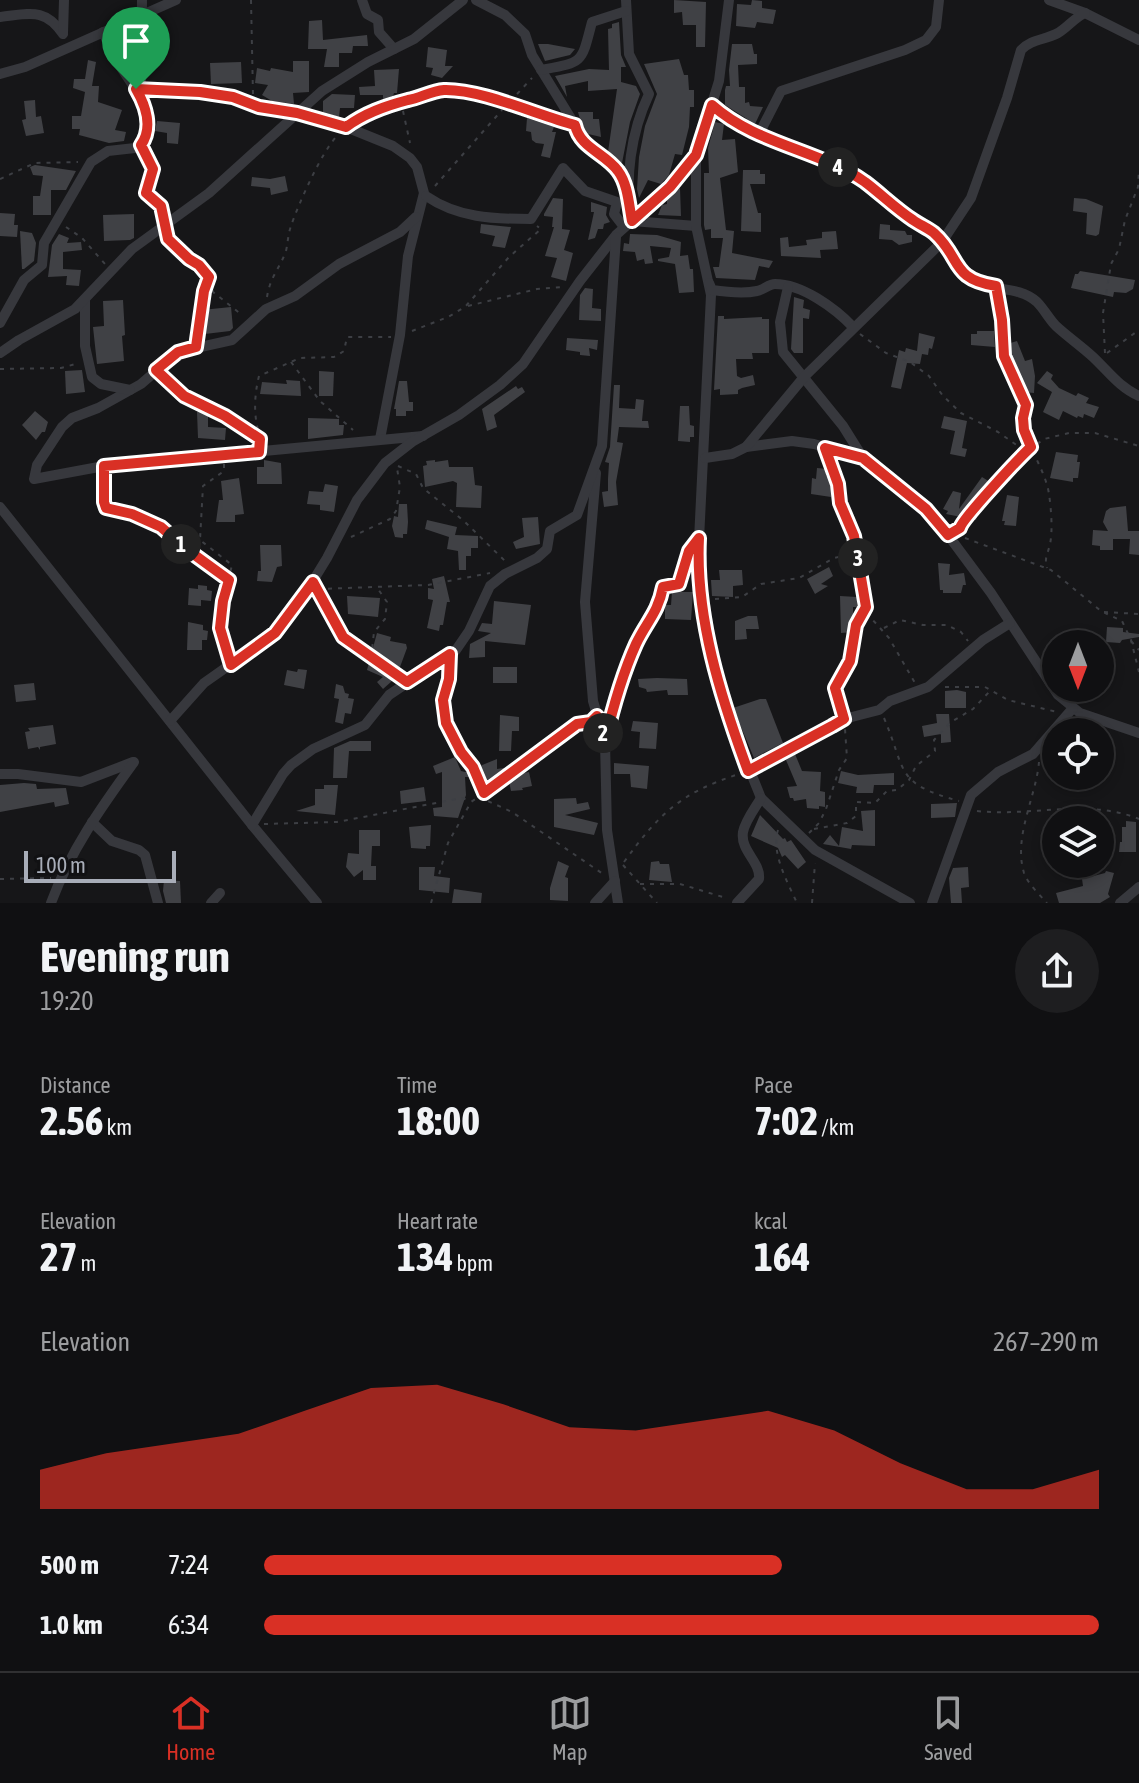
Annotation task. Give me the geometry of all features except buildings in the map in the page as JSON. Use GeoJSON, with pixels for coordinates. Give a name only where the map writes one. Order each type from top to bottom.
{"type":"FeatureCollection","features":[{"type":"Feature","properties":{"kind":"street"},"geometry":{"type":"LineString","coordinates":[[63,34],[64,0]]}},
{"type":"Feature","properties":{"kind":"street"},"geometry":{"type":"LineString","coordinates":[[138,89],[142,0]]}},
{"type":"Feature","properties":{"kind":"street"},"geometry":{"type":"LineString","coordinates":[[0,74],[25,67],[176,0]]}},
{"type":"Feature","properties":{"kind":"street"},"geometry":{"type":"LineString","coordinates":[[362,0],[367,14],[378,20],[379,32],[394,49]]}},
{"type":"Feature","properties":{"kind":"street"},"geometry":{"type":"LineString","coordinates":[[0,353],[85,300],[132,249],[164,228],[243,164],[322,91],[414,39],[463,0]]}},
{"type":"Feature","properties":{"kind":"street"},"geometry":{"type":"LineString","coordinates":[[476,0],[515,23],[525,34],[532,55],[575,125],[577,137],[619,171],[627,193]]}},
{"type":"Feature","properties":{"kind":"street"},"geometry":{"type":"LineString","coordinates":[[729,0],[722,65],[696,155],[696,226],[711,295],[705,458],[699,508],[698,560],[702,598],[724,706],[761,798],[815,850],[910,903]]}},
{"type":"Feature","properties":{"kind":"street"},"geometry":{"type":"LineString","coordinates":[[758,136],[781,91],[905,50],[926,40],[936,27],[939,0]]}},
{"type":"Feature","properties":{"kind":"street"},"geometry":{"type":"LineString","coordinates":[[1049,0],[1085,13],[1139,40]]}},
{"type":"Feature","properties":{"kind":"street"},"geometry":{"type":"LineString","coordinates":[[252,825],[291,765],[313,749],[365,725],[389,695],[450,654],[469,631],[490,586],[537,558],[547,549],[550,531],[577,515],[602,446],[627,193],[640,114],[649,94],[629,54],[626,6],[592,22],[584,55],[574,63],[541,70]]}},
{"type":"Feature","properties":{"kind":"street"},"geometry":{"type":"LineString","coordinates":[[746,447],[804,377],[942,242],[971,198],[1021,50],[1026,44],[1061,31],[1075,17],[1085,13]]}},
{"type":"Feature","properties":{"kind":"street"},"geometry":{"type":"LineString","coordinates":[[0,17],[40,14],[53,19],[70,45]]}},
{"type":"Feature","properties":{"kind":"street"},"geometry":{"type":"LineString","coordinates":[[103,32],[114,57],[144,102],[147,122],[146,136],[141,145]]}},
{"type":"Feature","properties":{"kind":"street"},"geometry":{"type":"LineString","coordinates":[[138,89],[200,92],[297,113],[346,127],[393,146],[413,161],[424,193],[416,217],[405,279],[400,335],[380,439]]}},
{"type":"Feature","properties":{"kind":"street"},"geometry":{"type":"LineString","coordinates":[[346,127],[360,117],[442,90],[459,91],[575,125]]}},
{"type":"Feature","properties":{"kind":"street"},"geometry":{"type":"LineString","coordinates":[[712,105],[727,119],[758,136],[843,170],[932,232],[969,279],[1019,291],[1036,302],[1055,325],[1100,364],[1139,406]]}},
{"type":"Feature","properties":{"kind":"street"},"geometry":{"type":"LineString","coordinates":[[0,323],[24,280],[42,265],[44,243],[91,162],[108,151],[141,145]]}},
{"type":"Feature","properties":{"kind":"street"},"geometry":{"type":"LineString","coordinates":[[141,145],[153,169],[146,193],[161,206],[164,228]]}},
{"type":"Feature","properties":{"kind":"street"},"geometry":{"type":"LineString","coordinates":[[170,721],[204,683],[275,633],[315,586],[357,500],[385,463],[469,408],[523,364],[577,286],[624,228],[670,187],[696,155]]}},
{"type":"Feature","properties":{"kind":"street"},"geometry":{"type":"LineString","coordinates":[[426,196],[446,209],[471,216],[531,219],[563,168],[585,191],[617,202],[614,214],[624,228]]}},
{"type":"Feature","properties":{"kind":"street"},"geometry":{"type":"LineString","coordinates":[[416,217],[400,232],[339,264],[295,296],[266,309],[232,340],[178,352],[130,390],[68,422],[37,465],[34,479],[104,466],[423,436]]}},
{"type":"Feature","properties":{"kind":"street"},"geometry":{"type":"LineString","coordinates":[[624,228],[696,226]]}},
{"type":"Feature","properties":{"kind":"street"},"geometry":{"type":"LineString","coordinates":[[706,274],[712,290],[758,291],[773,284],[805,292],[830,306],[853,327]]}},
{"type":"Feature","properties":{"kind":"street"},"geometry":{"type":"LineString","coordinates":[[788,287],[780,322],[783,352],[843,426],[863,458],[935,518],[976,571],[1070,712],[1139,733]]}},
{"type":"Feature","properties":{"kind":"street"},"geometry":{"type":"LineString","coordinates":[[0,305],[15,299]]}},
{"type":"Feature","properties":{"kind":"street"},"geometry":{"type":"LineString","coordinates":[[85,300],[87,360],[92,377],[101,384],[130,390]]}},
{"type":"Feature","properties":{"kind":"street"},"geometry":{"type":"LineString","coordinates":[[1123,387],[1139,396]]}},
{"type":"Feature","properties":{"kind":"street"},"geometry":{"type":"LineString","coordinates":[[705,458],[732,454],[746,447],[792,441],[863,458]]}},
{"type":"Feature","properties":{"kind":"street"},"geometry":{"type":"LineString","coordinates":[[597,458],[585,602],[593,701],[605,741],[607,830],[618,903]]}},
{"type":"Feature","properties":{"kind":"street"},"geometry":{"type":"LineString","coordinates":[[0,507],[317,903]]}},
{"type":"Feature","properties":{"kind":"street"},"geometry":{"type":"LineString","coordinates":[[748,771],[844,719],[879,710],[890,701],[923,689],[1010,623]]}},
{"type":"Feature","properties":{"kind":"street"},"geometry":{"type":"LineString","coordinates":[[932,903],[971,795],[983,783],[1033,754],[1070,712]]}},
{"type":"Feature","properties":{"kind":"street"},"geometry":{"type":"LineString","coordinates":[[0,774],[81,782],[134,762],[92,822],[60,878],[51,903]]}},
{"type":"Feature","properties":{"kind":"street"},"geometry":{"type":"LineString","coordinates":[[738,902],[759,879],[760,874],[743,843],[743,829],[761,798]]}},
{"type":"Feature","properties":{"kind":"street"},"geometry":{"type":"LineString","coordinates":[[92,822],[112,841],[145,855],[158,903]]}},
{"type":"Feature","properties":{"kind":"street"},"geometry":{"type":"LineString","coordinates":[[595,903],[615,881]]}},
{"type":"Feature","properties":{"kind":"street"},"geometry":{"type":"LineString","coordinates":[[1120,903],[1139,887]]}},
{"type":"Feature","properties":{"kind":"street"},"geometry":{"type":"LineString","coordinates":[[211,903],[220,893]]}},
{"type":"Feature","properties":{"kind":"path"},"geometry":{"type":"LineString","coordinates":[[251,0],[252,105]]}},
{"type":"Feature","properties":{"kind":"path"},"geometry":{"type":"LineString","coordinates":[[426,196],[541,70]]}},
{"type":"Feature","properties":{"kind":"path"},"geometry":{"type":"LineString","coordinates":[[403,101],[403,117],[410,144]]}},
{"type":"Feature","properties":{"kind":"path"},"geometry":{"type":"LineString","coordinates":[[266,309],[270,281],[285,252],[296,212],[324,151],[346,127]]}},
{"type":"Feature","properties":{"kind":"path"},"geometry":{"type":"LineString","coordinates":[[0,179],[35,163],[91,162]]}},
{"type":"Feature","properties":{"kind":"path"},"geometry":{"type":"LineString","coordinates":[[1139,169],[1138,187],[1125,220],[1119,249],[1111,264],[1103,313],[1102,333],[1106,354],[1139,330]]}},
{"type":"Feature","properties":{"kind":"path"},"geometry":{"type":"LineString","coordinates":[[465,307],[509,257],[541,229],[529,221],[531,219]]}},
{"type":"Feature","properties":{"kind":"path"},"geometry":{"type":"LineString","coordinates":[[56,220],[82,238],[111,271]]}},
{"type":"Feature","properties":{"kind":"path"},"geometry":{"type":"LineString","coordinates":[[164,228],[168,239],[209,277],[213,292],[224,303],[254,321]]}},
{"type":"Feature","properties":{"kind":"path"},"geometry":{"type":"LineString","coordinates":[[196,347],[209,277]]}},
{"type":"Feature","properties":{"kind":"path"},"geometry":{"type":"LineString","coordinates":[[259,452],[255,394],[259,376],[307,356],[334,357],[344,351],[347,337],[400,335],[448,317],[465,307],[537,289],[577,286]]}},
{"type":"Feature","properties":{"kind":"path"},"geometry":{"type":"LineString","coordinates":[[996,286],[1004,356],[1026,405],[1024,430],[1049,494],[1047,568]]}},
{"type":"Feature","properties":{"kind":"path"},"geometry":{"type":"LineString","coordinates":[[853,327],[886,353],[910,362],[929,376],[943,396],[961,413],[998,432],[1026,452]]}},
{"type":"Feature","properties":{"kind":"path"},"geometry":{"type":"LineString","coordinates":[[0,369],[61,368],[87,360]]}},
{"type":"Feature","properties":{"kind":"path"},"geometry":{"type":"LineString","coordinates":[[290,361],[320,401],[363,441]]}},
{"type":"Feature","properties":{"kind":"path"},"geometry":{"type":"LineString","coordinates":[[156,370],[184,396],[225,416],[260,439]]}},
{"type":"Feature","properties":{"kind":"path"},"geometry":{"type":"LineString","coordinates":[[1139,446],[1107,435],[1082,432],[1055,435],[1031,447],[962,520],[960,528],[950,533],[1047,568],[1101,611],[1122,621],[1131,640],[1139,672]]}},
{"type":"Feature","properties":{"kind":"path"},"geometry":{"type":"LineString","coordinates":[[825,448],[838,484],[840,503],[854,536],[866,607],[923,689],[980,686],[1008,700],[1070,712]]}},
{"type":"Feature","properties":{"kind":"path"},"geometry":{"type":"LineString","coordinates":[[224,455],[224,471],[203,486],[200,540],[232,565],[220,628],[231,665]]}},
{"type":"Feature","properties":{"kind":"path"},"geometry":{"type":"LineString","coordinates":[[336,541],[357,536],[390,519],[396,511],[400,487],[396,465],[416,474],[423,488],[464,521],[513,570]]}},
{"type":"Feature","properties":{"kind":"path"},"geometry":{"type":"LineString","coordinates":[[104,466],[106,508],[132,514],[161,527],[229,580]]}},
{"type":"Feature","properties":{"kind":"path"},"geometry":{"type":"LineString","coordinates":[[610,718],[620,684],[642,632],[659,607],[663,587],[679,584],[689,551],[699,538]]}},
{"type":"Feature","properties":{"kind":"path"},"geometry":{"type":"LineString","coordinates":[[702,598],[742,597],[761,584],[799,578],[834,558],[856,553]]}},
{"type":"Feature","properties":{"kind":"path"},"geometry":{"type":"LineString","coordinates":[[315,586],[377,588],[428,585],[513,570]]}},
{"type":"Feature","properties":{"kind":"path"},"geometry":{"type":"LineString","coordinates":[[315,586],[343,637],[407,682]]}},
{"type":"Feature","properties":{"kind":"path"},"geometry":{"type":"LineString","coordinates":[[371,658],[374,632],[385,619],[387,602],[377,588]]}},
{"type":"Feature","properties":{"kind":"path"},"geometry":{"type":"LineString","coordinates":[[814,829],[826,809],[839,770],[847,758],[844,719],[835,688],[850,661],[856,625],[866,607]]}},
{"type":"Feature","properties":{"kind":"path"},"geometry":{"type":"LineString","coordinates":[[1101,611],[1139,614]]}},
{"type":"Feature","properties":{"kind":"path"},"geometry":{"type":"LineString","coordinates":[[883,630],[900,620],[923,625],[947,625],[961,632],[973,649]]}},
{"type":"Feature","properties":{"kind":"path"},"geometry":{"type":"LineString","coordinates":[[1131,640],[1139,650]]}},
{"type":"Feature","properties":{"kind":"path"},"geometry":{"type":"LineString","coordinates":[[450,654],[449,679],[443,700],[446,723],[473,767],[484,793]]}},
{"type":"Feature","properties":{"kind":"path"},"geometry":{"type":"LineString","coordinates":[[802,837],[814,829],[847,823],[856,816],[856,802],[875,803],[887,791],[897,790],[909,780],[916,766],[935,751],[934,740],[939,733],[973,709],[991,690]]}},
{"type":"Feature","properties":{"kind":"path"},"geometry":{"type":"LineString","coordinates":[[870,712],[882,714],[898,749],[899,765],[909,780],[966,807],[1029,812],[1099,808],[1139,819]]}},
{"type":"Feature","properties":{"kind":"path"},"geometry":{"type":"LineString","coordinates":[[431,903],[448,843],[471,802],[515,773],[577,724],[591,722],[597,716]]}},
{"type":"Feature","properties":{"kind":"path"},"geometry":{"type":"LineString","coordinates":[[1041,746],[1024,829],[1023,866],[1025,875],[1047,903]]}},
{"type":"Feature","properties":{"kind":"path"},"geometry":{"type":"LineString","coordinates":[[657,903],[622,864],[653,823],[695,791],[748,771]]}},
{"type":"Feature","properties":{"kind":"path"},"geometry":{"type":"LineString","coordinates":[[478,797],[512,812],[615,881]]}},
{"type":"Feature","properties":{"kind":"path"},"geometry":{"type":"LineString","coordinates":[[252,825],[337,822],[462,798],[471,802]]}},
{"type":"Feature","properties":{"kind":"path"},"geometry":{"type":"LineString","coordinates":[[774,813],[778,832],[774,840],[797,903]]}},
{"type":"Feature","properties":{"kind":"path"},"geometry":{"type":"LineString","coordinates":[[812,903],[815,850]]}},
{"type":"Feature","properties":{"kind":"path"},"geometry":{"type":"LineString","coordinates":[[0,879],[60,878]]}},
{"type":"Feature","properties":{"kind":"path"},"geometry":{"type":"LineString","coordinates":[[640,884],[680,884],[738,902]]}},
{"type":"Feature","properties":{"kind":"route"},"geometry":{"type":"LineString","coordinates":[[136,89],[233,97],[270,110],[297,113],[346,127],[386,106],[431,92],[459,91],[479,96],[575,125],[577,137],[619,171],[632,221],[670,187],[696,155],[712,105],[727,119],[758,136],[863,181],[932,232],[969,279],[996,286],[1004,356],[1026,405],[1024,430],[1031,447],[962,520],[960,528],[948,535],[926,509],[863,458],[825,448],[838,484],[840,503],[854,536],[866,607],[856,625],[852,657],[835,688],[844,719],[748,771],[716,675],[702,598],[699,538],[692,543],[679,584],[663,587],[659,607],[634,648],[614,701],[605,741],[597,716],[591,722],[577,724],[515,773],[484,793],[473,767],[446,723],[443,700],[449,679],[450,654],[407,682],[343,637],[313,582],[275,633],[231,665],[220,628],[229,580],[185,548],[168,531],[132,514],[106,508],[104,466],[259,452],[261,446],[260,439],[225,416],[184,396],[156,370],[178,352],[196,347],[209,277],[168,239],[161,206],[146,193],[153,169],[141,145],[146,136],[147,122],[144,102],[136,89]]}}]}
